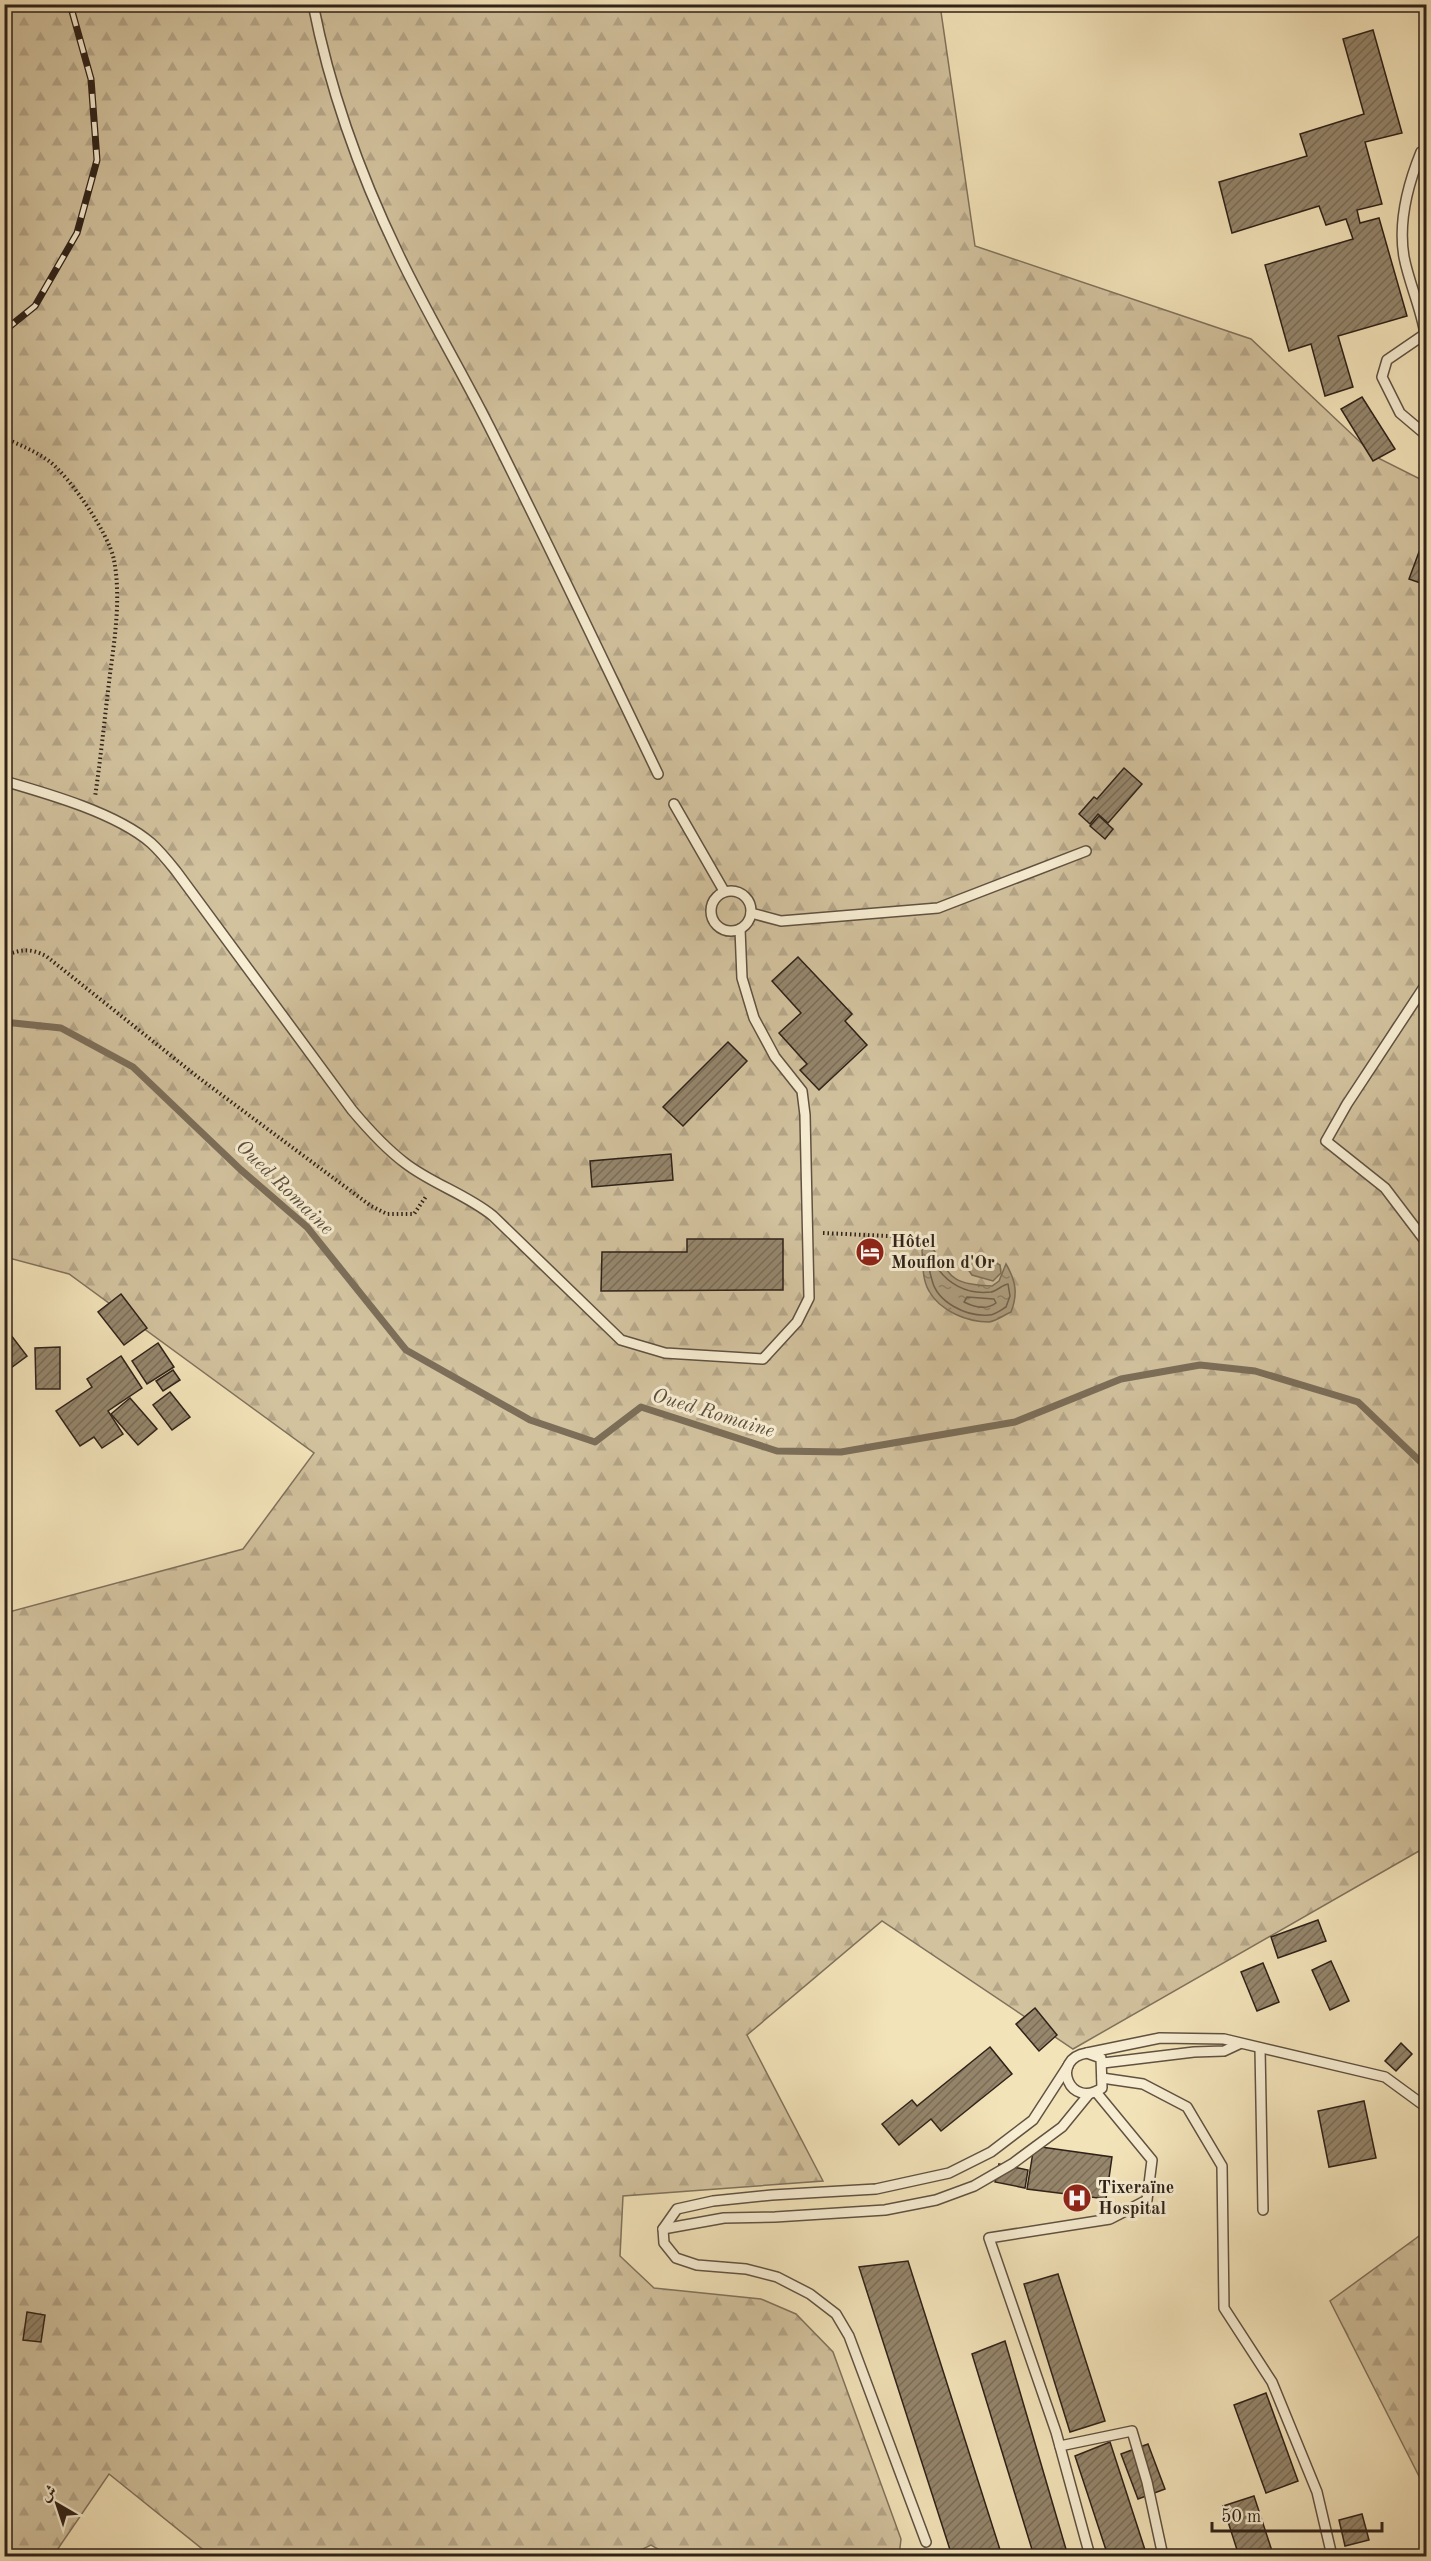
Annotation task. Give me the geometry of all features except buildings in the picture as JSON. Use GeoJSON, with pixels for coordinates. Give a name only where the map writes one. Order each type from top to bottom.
{"type":"FeatureCollection","features":[{"type":"Feature","properties":{"kind":"lane"},"geometry":{"type":"LineString","coordinates":[[313,4],[340,112],[367,185],[398,254],[488,425],[658,774]]}},
{"type":"Feature","properties":{"kind":"lane"},"geometry":{"type":"LineString","coordinates":[[1421,152],[1409,180],[1404,219],[1404,256],[1426,335],[1387,360],[1382,377],[1400,413],[1426,435]]}},
{"type":"Feature","properties":{"kind":"lane"},"geometry":{"type":"LineString","coordinates":[[4,781],[48,794],[139,834],[162,854],[352,1110],[399,1158],[466,1197],[493,1216],[621,1340],[664,1353],[763,1359],[798,1322],[809,1298],[805,1115],[802,1091],[775,1057],[754,1018],[742,978],[740,929]]}},
{"type":"Feature","properties":{"kind":"lane"},"geometry":{"type":"LineString","coordinates":[[674,804],[724,891]]}},
{"type":"Feature","properties":{"kind":"lane"},"geometry":{"type":"LineString","coordinates":[[751,913],[781,921],[938,908],[1086,851]]}},
{"type":"Feature","properties":{"kind":"lane"},"geometry":{"type":"LineString","coordinates":[[724,891],[738,891],[749,901],[751,913],[749,920],[740,929],[726,931],[712,920],[711,906],[714,899],[724,891]]}},
{"type":"Feature","properties":{"kind":"lane"},"geometry":{"type":"LineString","coordinates":[[1426,984],[1347,1104],[1326,1141],[1385,1188],[1426,1242]]}},
{"type":"Feature","properties":{"kind":"lane"},"geometry":{"type":"LineString","coordinates":[[926,2542],[849,2336],[836,2314],[810,2294],[777,2277],[746,2269],[697,2265],[676,2258],[664,2242],[663,2229],[677,2209],[713,2201],[772,2195],[876,2189],[949,2173],[991,2152],[1033,2120],[1074,2057],[1160,2038],[1214,2037],[1385,2077],[1426,2107]]}},
{"type":"Feature","properties":{"kind":"lane"},"geometry":{"type":"LineString","coordinates":[[1103,2063],[1194,2052],[1224,2051],[1239,2044]]}},
{"type":"Feature","properties":{"kind":"lane"},"geometry":{"type":"LineString","coordinates":[[1260,2048],[1263,2210]]}},
{"type":"Feature","properties":{"kind":"lane"},"geometry":{"type":"LineString","coordinates":[[663,2229],[724,2218],[885,2210],[936,2200],[974,2186],[1012,2164],[1062,2127],[1093,2093],[1102,2088],[1103,2063],[1101,2058],[1088,2053]]}},
{"type":"Feature","properties":{"kind":"lane"},"geometry":{"type":"LineString","coordinates":[[1068,2066],[1066,2073],[1073,2089],[1093,2093],[1152,2160],[1147,2200],[1110,2219],[989,2238],[1060,2446],[1090,2556]]}},
{"type":"Feature","properties":{"kind":"lane"},"geometry":{"type":"LineString","coordinates":[[1102,2078],[1143,2084],[1187,2107],[1222,2166],[1224,2308],[1272,2382],[1317,2492],[1332,2556]]}},
{"type":"Feature","properties":{"kind":"lane"},"geometry":{"type":"LineString","coordinates":[[1060,2446],[1132,2431],[1147,2482],[1163,2556]]}},
{"type":"Feature","properties":{"kind":"path"},"geometry":{"type":"LineString","coordinates":[[4,438],[35,452],[58,469],[90,512],[114,558],[117,583],[116,630],[93,812]]}},
{"type":"Feature","properties":{"kind":"path"},"geometry":{"type":"LineString","coordinates":[[4,956],[22,949],[34,950],[46,956],[199,1078],[371,1206],[387,1214],[402,1216],[414,1214],[435,1181]]}},
{"type":"Feature","properties":{"kind":"path"},"geometry":{"type":"LineString","coordinates":[[807,1232],[910,1237]]}},
{"type":"Feature","properties":{"kind":"green space"},"geometry":{"type":"Polygon","coordinates":[[[5,5],[940,5],[975,246],[1251,339],[1376,457],[1426,482],[1426,1847],[1073,2049],[882,1921],[747,2035],[823,2181],[623,2196],[620,2256],[654,2288],[761,2299],[796,2314],[833,2352],[901,2539],[899,2556],[670,2556],[651,2545],[628,2556],[211,2556],[109,2474],[53,2556],[5,2556],[5,1613],[243,1549],[314,1453],[69,1274],[5,1257],[5,5]]]}},
{"type":"Feature","properties":{"kind":"green space"},"geometry":{"type":"Polygon","coordinates":[[[1426,2231],[1426,2490],[1330,2301],[1426,2231]]]}},
{"type":"Feature","properties":{"kind":"water"},"geometry":{"type":"Polygon","coordinates":[[[927,1246],[932,1247],[954,1278],[968,1284],[992,1286],[999,1281],[1006,1264],[1015,1288],[1015,1299],[1011,1312],[989,1322],[972,1320],[947,1310],[934,1298],[925,1282],[922,1250],[927,1246]]]}},
{"type":"Feature","properties":{"kind":"water"},"geometry":{"type":"Polygon","coordinates":[[[976,1257],[1000,1265],[1001,1273],[993,1281],[972,1275],[967,1268],[967,1262],[976,1257]]]}},
{"type":"Feature","properties":{"kind":"waterway","name":"Oued Romaine"},"geometry":{"type":"LineString","coordinates":[[4,1022],[61,1028],[133,1067],[241,1170],[307,1227],[406,1350],[530,1420],[595,1442],[641,1407],[777,1451],[841,1452],[1015,1422],[1121,1379],[1200,1365],[1255,1371],[1358,1402],[1426,1467]]}},
{"type":"Feature","properties":{"kind":"railway"},"geometry":{"type":"LineString","coordinates":[[4,331],[35,306],[77,233],[97,160],[91,79],[70,4]]}},
{"type":"Feature","properties":{"kind":"place","name":"Hôtel Mouflon d'Or"},"geometry":{"type":"Point","coordinates":[870,1252]}},
{"type":"Feature","properties":{"kind":"place","name":"Tixeraïne Hospital"},"geometry":{"type":"Point","coordinates":[1077,2198]}}]}
